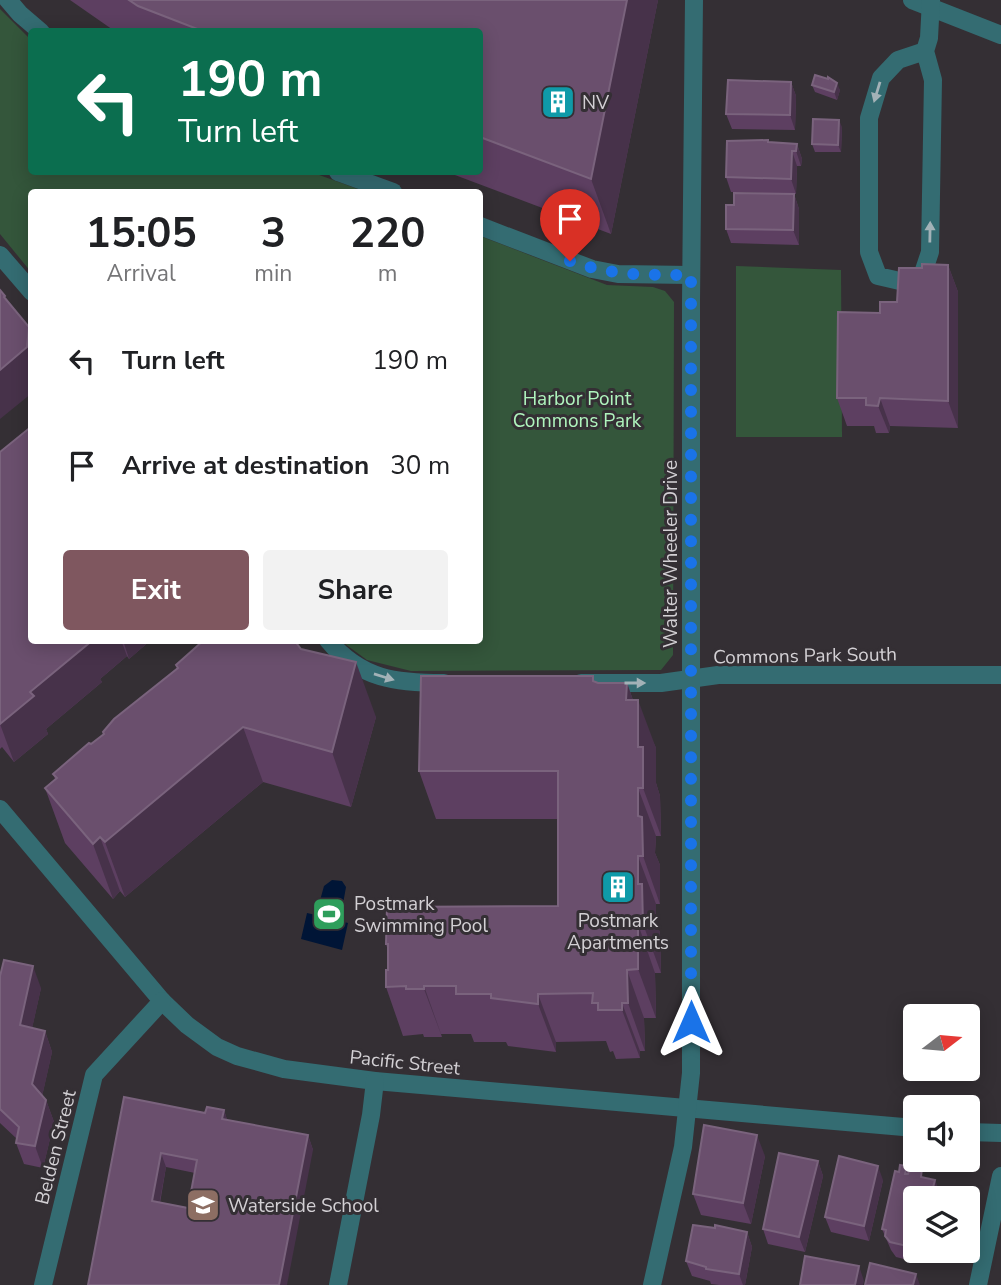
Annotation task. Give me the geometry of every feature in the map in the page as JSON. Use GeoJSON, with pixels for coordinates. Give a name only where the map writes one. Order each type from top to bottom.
{"type":"FeatureCollection","features":[{"type":"Feature","properties":{"kind":"street"},"geometry":{"type":"LineString","coordinates":[[8,0],[36,28]]}},
{"type":"Feature","properties":{"kind":"street","name":"Walter Wheeler Drive"},"geometry":{"type":"LineString","coordinates":[[652,1285],[683,1147],[688,1108],[691,984],[691,275],[694,0]]}},
{"type":"Feature","properties":{"kind":"street"},"geometry":{"type":"LineString","coordinates":[[912,0],[931,4],[1001,35]]}},
{"type":"Feature","properties":{"kind":"street"},"geometry":{"type":"LineString","coordinates":[[925,51],[898,60],[881,78],[869,118],[869,252],[878,276],[904,282],[923,274],[930,252],[933,80],[925,51],[929,38],[931,4]]}},
{"type":"Feature","properties":{"kind":"street"},"geometry":{"type":"LineString","coordinates":[[346,175],[385,189]]}},
{"type":"Feature","properties":{"kind":"street"},"geometry":{"type":"LineString","coordinates":[[483,227],[592,269],[618,274],[691,275]]}},
{"type":"Feature","properties":{"kind":"street"},"geometry":{"type":"LineString","coordinates":[[0,254],[28,287]]}},
{"type":"Feature","properties":{"kind":"street"},"geometry":{"type":"LineString","coordinates":[[331,644],[354,665],[373,674],[403,683],[457,683]]}},
{"type":"Feature","properties":{"kind":"street","name":"Commons Park South"},"geometry":{"type":"LineString","coordinates":[[565,683],[661,683],[728,675],[1001,675]]}},
{"type":"Feature","properties":{"kind":"street","name":"Pacific Street"},"geometry":{"type":"LineString","coordinates":[[0,809],[162,1001],[187,1025],[217,1047],[237,1056],[284,1069],[375,1081],[903,1127]]}},
{"type":"Feature","properties":{"kind":"street","name":"Belden Street"},"geometry":{"type":"LineString","coordinates":[[44,1285],[94,1075],[162,1001]]}},
{"type":"Feature","properties":{"kind":"street"},"geometry":{"type":"LineString","coordinates":[[338,1285],[371,1115],[375,1081]]}},
{"type":"Feature","properties":{"kind":"street"},"geometry":{"type":"LineString","coordinates":[[980,1132],[1001,1133]]}},
{"type":"Feature","properties":{"kind":"street"},"geometry":{"type":"LineString","coordinates":[[978,1285],[1001,1176]]}},
{"type":"Feature","properties":{"kind":"green space"},"geometry":{"type":"Polygon","coordinates":[[[0,9],[28,37],[28,175],[319,175],[358,189],[28,189],[28,268],[0,234],[0,9]]]}},
{"type":"Feature","properties":{"kind":"green space","name":"Harbor Point Commons Park"},"geometry":{"type":"Polygon","coordinates":[[[483,237],[607,285],[653,287],[665,291],[674,302],[673,655],[661,670],[411,671],[367,660],[345,644],[483,644],[483,237]]]}},
{"type":"Feature","properties":{"kind":"green space"},"geometry":{"type":"Polygon","coordinates":[[[736,266],[841,270],[842,437],[736,437],[736,266]]]}},
{"type":"Feature","properties":{"kind":"water","name":"Postmark Swimming Pool"},"geometry":{"type":"Polygon","coordinates":[[[332,880],[342,881],[346,887],[340,921],[348,923],[342,950],[301,939],[307,913],[316,915],[324,886],[332,880]]]}},
{"type":"Feature","properties":{"kind":"building","name":"NV"},"geometry":{"type":"Polygon","coordinates":[[[129,0],[627,0],[591,179],[483,138],[483,28],[195,28],[129,0]]]}},
{"type":"Feature","properties":{"kind":"building"},"geometry":{"type":"Polygon","coordinates":[[[815,75],[828,77],[837,83],[834,92],[812,85],[815,75]]]}},
{"type":"Feature","properties":{"kind":"building"},"geometry":{"type":"Polygon","coordinates":[[[728,80],[791,82],[790,115],[726,114],[728,80]]]}},
{"type":"Feature","properties":{"kind":"building"},"geometry":{"type":"Polygon","coordinates":[[[813,119],[839,120],[838,145],[812,144],[813,119]]]}},
{"type":"Feature","properties":{"kind":"building"},"geometry":{"type":"Polygon","coordinates":[[[768,140],[797,144],[796,151],[792,151],[791,179],[726,177],[727,141],[768,140]]]}},
{"type":"Feature","properties":{"kind":"building"},"geometry":{"type":"Polygon","coordinates":[[[734,193],[794,194],[793,230],[726,229],[726,205],[734,205],[734,193]]]}},
{"type":"Feature","properties":{"kind":"building"},"geometry":{"type":"Polygon","coordinates":[[[922,264],[948,265],[948,401],[880,398],[878,406],[866,405],[866,398],[837,398],[838,312],[880,313],[880,302],[897,302],[899,268],[922,268],[922,264]]]}},
{"type":"Feature","properties":{"kind":"building"},"geometry":{"type":"Polygon","coordinates":[[[0,290],[28,326],[28,337],[27,347],[0,370],[0,290]]]}},
{"type":"Feature","properties":{"kind":"building"},"geometry":{"type":"Polygon","coordinates":[[[28,429],[28,644],[88,644],[30,692],[34,696],[0,724],[0,452],[28,429]]]}},
{"type":"Feature","properties":{"kind":"building"},"geometry":{"type":"Polygon","coordinates":[[[200,644],[297,644],[301,649],[356,662],[332,752],[243,727],[105,842],[100,837],[93,844],[45,788],[57,778],[53,774],[89,743],[104,734],[114,719],[178,668],[176,665],[200,644]]]}},
{"type":"Feature","properties":{"kind":"building"},"geometry":{"type":"Polygon","coordinates":[[[421,676],[593,676],[593,681],[598,683],[627,683],[626,700],[638,700],[638,747],[643,747],[643,788],[638,788],[638,816],[642,817],[643,856],[638,856],[638,884],[642,884],[643,924],[638,924],[638,969],[627,970],[628,1003],[622,1003],[622,1010],[598,1010],[598,1003],[592,1003],[593,993],[538,994],[538,1004],[491,998],[491,994],[456,994],[456,986],[424,986],[424,989],[386,987],[387,907],[558,906],[558,771],[419,771],[421,676]]]}},
{"type":"Feature","properties":{"kind":"building"},"geometry":{"type":"Polygon","coordinates":[[[4,960],[33,966],[20,1025],[45,1031],[32,1084],[46,1100],[35,1146],[16,1143],[19,1127],[0,1109],[0,976],[4,960]]]}},
{"type":"Feature","properties":{"kind":"building","name":"Waterside School"},"geometry":{"type":"Polygon","coordinates":[[[124,1097],[205,1113],[207,1107],[224,1110],[222,1119],[308,1135],[279,1285],[88,1285],[124,1097]],[[161,1153],[152,1201],[188,1208],[197,1160],[161,1153]]]}},
{"type":"Feature","properties":{"kind":"building"},"geometry":{"type":"Polygon","coordinates":[[[704,1125],[757,1135],[743,1203],[693,1194],[704,1125]]]}},
{"type":"Feature","properties":{"kind":"building"},"geometry":{"type":"Polygon","coordinates":[[[779,1153],[818,1161],[799,1237],[763,1229],[779,1153]]]}},
{"type":"Feature","properties":{"kind":"building"},"geometry":{"type":"Polygon","coordinates":[[[839,1156],[878,1166],[864,1226],[825,1217],[839,1156]]]}},
{"type":"Feature","properties":{"kind":"building"},"geometry":{"type":"Polygon","coordinates":[[[900,1165],[903,1165],[905,1174],[922,1172],[921,1177],[935,1180],[933,1186],[903,1186],[903,1245],[890,1242],[885,1236],[886,1230],[882,1229],[895,1171],[899,1172],[900,1165]]]}},
{"type":"Feature","properties":{"kind":"building"},"geometry":{"type":"Polygon","coordinates":[[[693,1225],[715,1228],[715,1225],[747,1232],[739,1274],[706,1269],[686,1261],[693,1225]]]}},
{"type":"Feature","properties":{"kind":"building"},"geometry":{"type":"Polygon","coordinates":[[[805,1256],[859,1266],[855,1285],[800,1285],[805,1256]]]}},
{"type":"Feature","properties":{"kind":"building"},"geometry":{"type":"Polygon","coordinates":[[[870,1263],[916,1274],[913,1285],[865,1285],[870,1263]]]}},
{"type":"Feature","properties":{"kind":"place","name":"NV"},"geometry":{"type":"Point","coordinates":[558,102]}},
{"type":"Feature","properties":{"kind":"place","name":"Postmark Apartments"},"geometry":{"type":"Point","coordinates":[618,887]}},
{"type":"Feature","properties":{"kind":"place","name":"Postmark Swimming Pool"},"geometry":{"type":"Point","coordinates":[329,914]}},
{"type":"Feature","properties":{"kind":"place","name":"Waterside School"},"geometry":{"type":"Point","coordinates":[203,1205]}},
{"type":"Feature","properties":{"kind":"route"},"geometry":{"type":"LineString","coordinates":[[570,261],[618,274],[691,275],[691,1022]]}}]}
